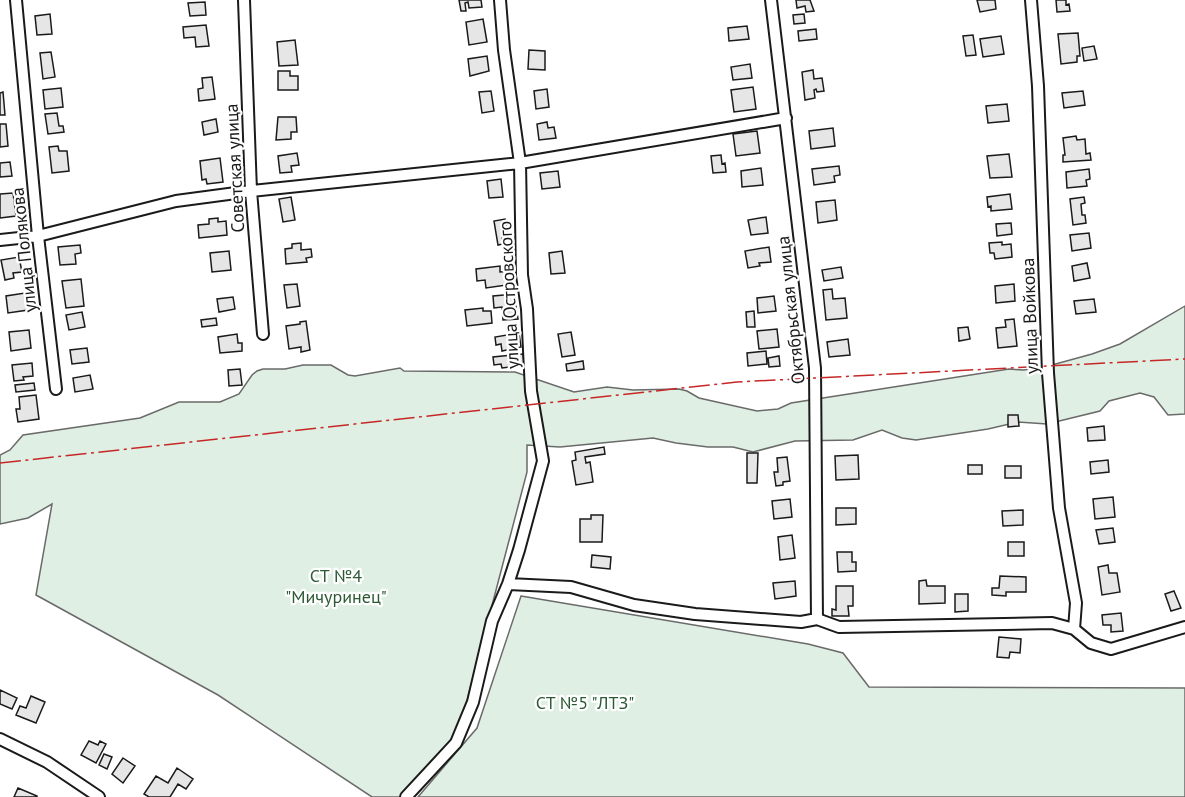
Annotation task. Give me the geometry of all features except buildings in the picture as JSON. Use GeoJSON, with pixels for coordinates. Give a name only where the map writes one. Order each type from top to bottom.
{"type":"FeatureCollection","features":[{"type":"Feature","properties":{"kind":"street","name":"улица Полякова"},"geometry":{"type":"LineString","coordinates":[[16,0],[38,236],[56,389]]}},
{"type":"Feature","properties":{"kind":"street","name":"Советская улица"},"geometry":{"type":"LineString","coordinates":[[244,0],[250,191],[263,334]]}},
{"type":"Feature","properties":{"kind":"street","name":"улица Островского"},"geometry":{"type":"LineString","coordinates":[[406,797],[456,744],[473,702],[492,621],[508,584],[543,461],[531,391],[527,309],[522,275],[520,163],[504,50],[500,0]]}},
{"type":"Feature","properties":{"kind":"street","name":"Октябрьская улица"},"geometry":{"type":"LineString","coordinates":[[771,0],[815,368],[817,619]]}},
{"type":"Feature","properties":{"kind":"street","name":"улица Войкова"},"geometry":{"type":"LineString","coordinates":[[1031,0],[1038,86],[1048,373],[1059,508],[1076,603],[1074,629]]}},
{"type":"Feature","properties":{"kind":"street"},"geometry":{"type":"LineString","coordinates":[[0,240],[38,236],[176,201],[250,191],[520,163],[786,118]]}},
{"type":"Feature","properties":{"kind":"street"},"geometry":{"type":"LineString","coordinates":[[508,584],[571,587],[633,605],[695,614],[801,622],[817,619],[839,627],[1052,623],[1074,629],[1090,643],[1111,650],[1185,627]]}},
{"type":"Feature","properties":{"kind":"street"},"geometry":{"type":"LineString","coordinates":[[0,739],[47,762],[99,797]]}},
{"type":"Feature","properties":{"kind":"green space","name":"СТ №4 \"Мичуринец\""},"geometry":{"type":"Polygon","coordinates":[[[1185,306],[1185,414],[1168,415],[1154,397],[1140,393],[1109,401],[1100,411],[1047,424],[1018,422],[916,440],[902,438],[882,430],[853,440],[795,441],[753,452],[733,447],[708,447],[653,438],[560,447],[527,445],[527,472],[458,735],[406,797],[372,797],[218,695],[36,595],[52,504],[28,518],[0,524],[0,455],[10,450],[23,435],[140,418],[179,402],[220,402],[239,394],[252,375],[263,369],[331,365],[348,375],[355,376],[400,368],[404,371],[515,372],[574,392],[607,387],[633,390],[679,389],[699,398],[757,411],[778,409],[791,403],[1009,369],[1041,368],[1120,344],[1185,306]]]}},
{"type":"Feature","properties":{"kind":"green space","name":"СТ №5 \"ЛТЗ\""},"geometry":{"type":"Polygon","coordinates":[[[521,596],[808,644],[843,653],[869,687],[1185,688],[1185,797],[418,797],[477,728],[521,596]]]}},
{"type":"Feature","properties":{"kind":"power"},"geometry":{"type":"LineString","coordinates":[[0,463],[737,382],[1185,359]]}}]}
